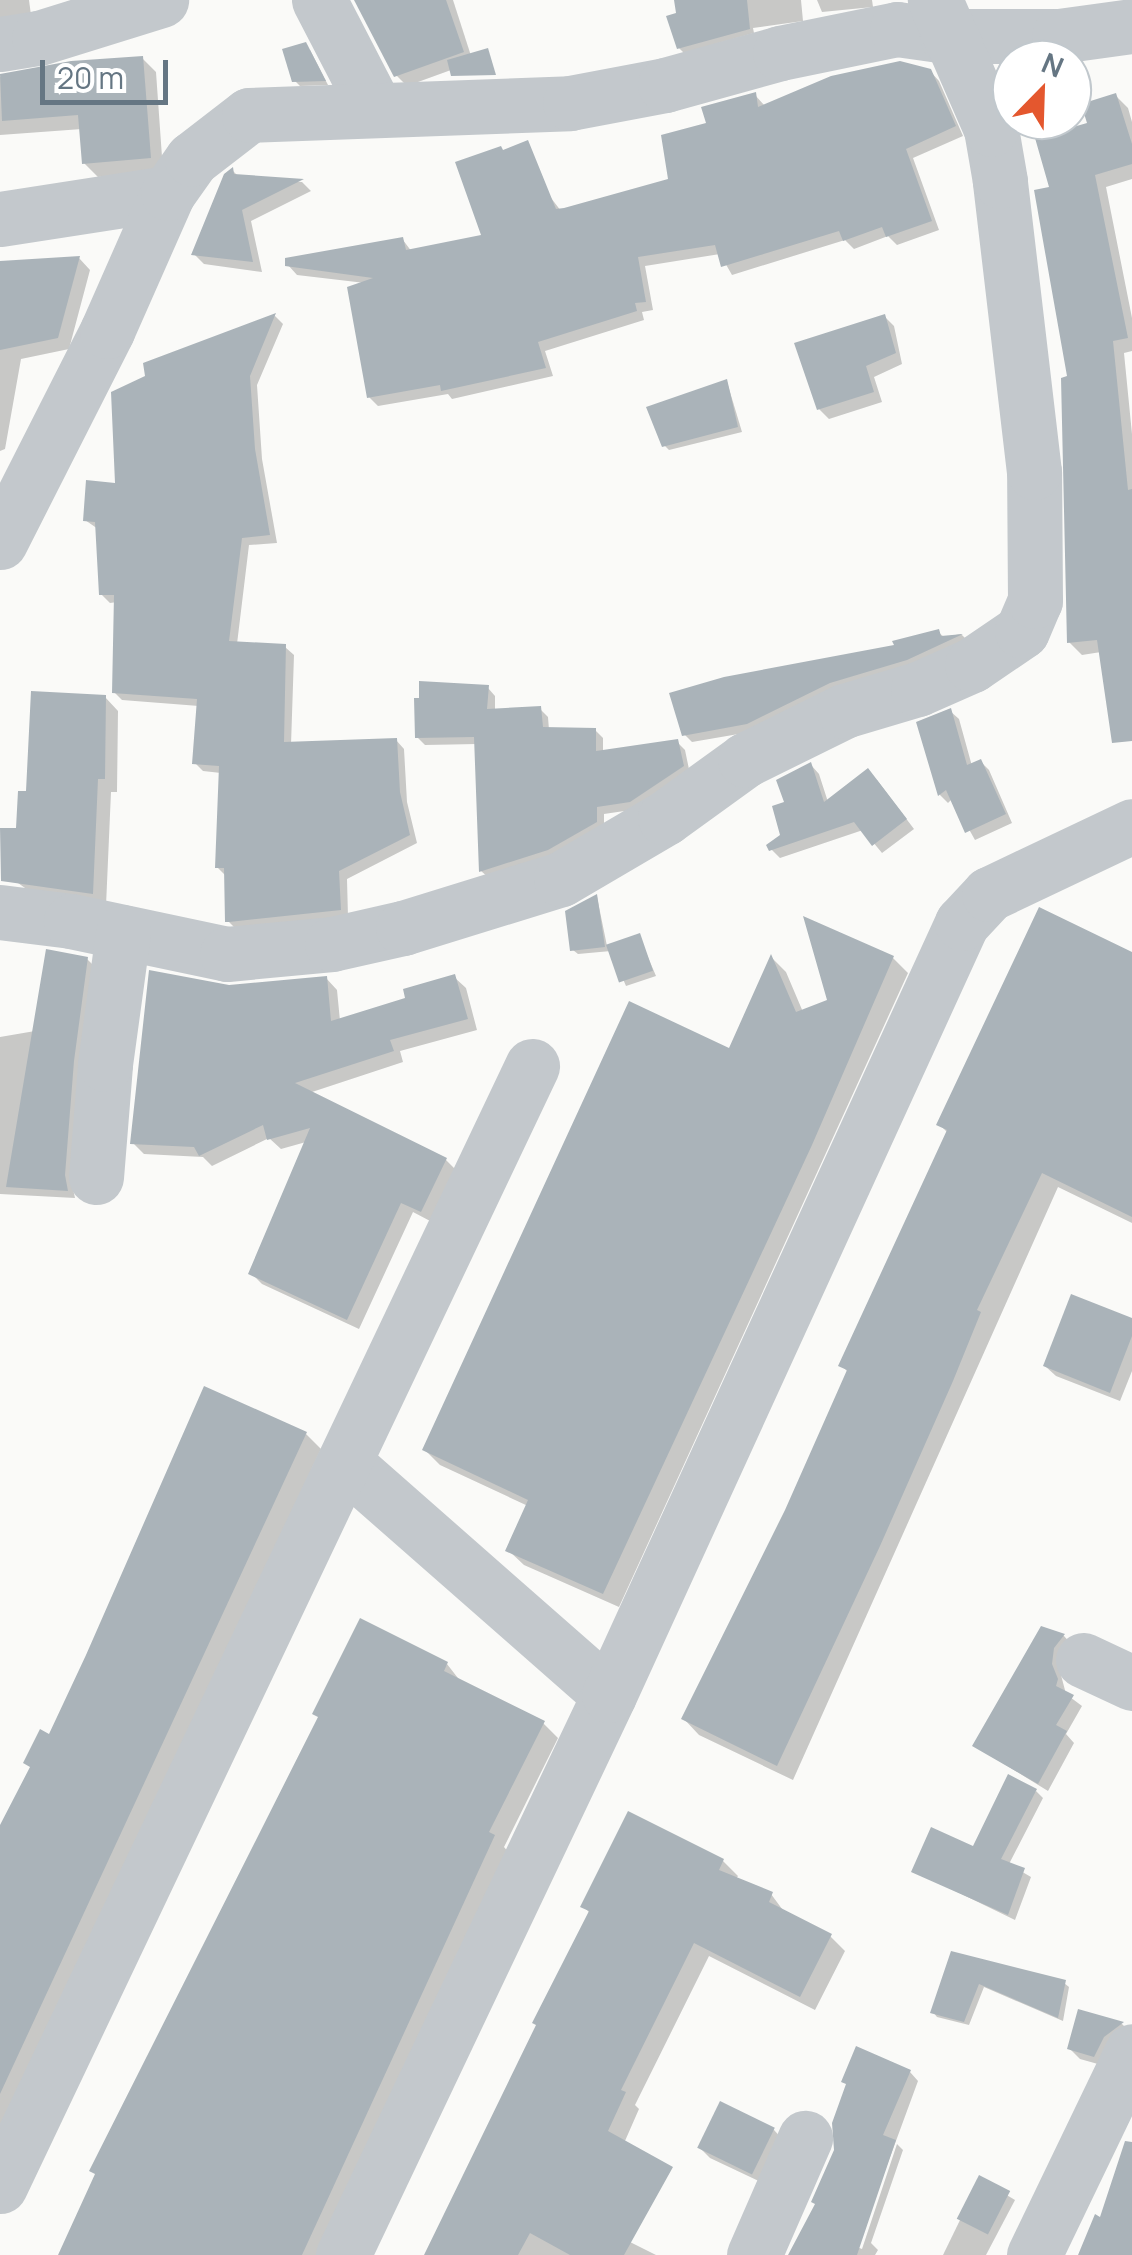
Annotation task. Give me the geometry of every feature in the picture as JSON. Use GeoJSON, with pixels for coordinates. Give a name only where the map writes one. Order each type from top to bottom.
{"type":"FeatureCollection","features":[{"type":"Feature","properties":{"kind":"street"},"geometry":{"type":"LineString","coordinates":[[0,44],[39,38],[161,0]]}},
{"type":"Feature","properties":{"kind":"street"},"geometry":{"type":"LineString","coordinates":[[319,0],[375,108]]}},
{"type":"Feature","properties":{"kind":"street"},"geometry":{"type":"LineString","coordinates":[[0,912],[227,954],[316,946],[403,928],[533,890],[632,840],[745,760],[796,733],[844,711],[918,690],[986,658],[1022,632],[1035,602],[1034,472],[1000,181],[991,129],[974,81],[941,18]]}},
{"type":"Feature","properties":{"kind":"street"},"geometry":{"type":"LineString","coordinates":[[0,542],[107,331],[168,194],[192,159],[248,115],[570,104],[665,86],[780,54],[941,18],[1059,36],[1132,26]]}},
{"type":"Feature","properties":{"kind":"street"},"geometry":{"type":"LineString","coordinates":[[0,219],[168,194]]}},
{"type":"Feature","properties":{"kind":"street"},"geometry":{"type":"LineString","coordinates":[[343,2255],[609,1694],[962,923],[988,894],[1132,826]]}},
{"type":"Feature","properties":{"kind":"street"},"geometry":{"type":"LineString","coordinates":[[96,1177],[104,1064],[123,932]]}},
{"type":"Feature","properties":{"kind":"street"},"geometry":{"type":"LineString","coordinates":[[0,2186],[532,1066]]}},
{"type":"Feature","properties":{"kind":"street"},"geometry":{"type":"LineString","coordinates":[[345,1463],[609,1694]]}},
{"type":"Feature","properties":{"kind":"street"},"geometry":{"type":"LineString","coordinates":[[1083,1660],[1132,1684]]}},
{"type":"Feature","properties":{"kind":"street"},"geometry":{"type":"LineString","coordinates":[[1034,2255],[1132,2052]]}},
{"type":"Feature","properties":{"kind":"street"},"geometry":{"type":"LineString","coordinates":[[754,2255],[806,2138]]}},
{"type":"Feature","properties":{"kind":"building"},"geometry":{"type":"Polygon","coordinates":[[[354,0],[446,0],[464,52],[394,77],[354,0]]]}},
{"type":"Feature","properties":{"kind":"building"},"geometry":{"type":"Polygon","coordinates":[[[674,0],[747,0],[750,29],[677,49],[666,16],[676,13],[674,0]]]}},
{"type":"Feature","properties":{"kind":"building"},"geometry":{"type":"Polygon","coordinates":[[[306,42],[326,81],[292,82],[282,49],[306,42]]]}},
{"type":"Feature","properties":{"kind":"building"},"geometry":{"type":"Polygon","coordinates":[[[488,48],[496,75],[451,76],[447,60],[488,48]]]}},
{"type":"Feature","properties":{"kind":"building"},"geometry":{"type":"Polygon","coordinates":[[[143,56],[151,158],[82,164],[78,115],[2,121],[0,74],[71,61],[143,56]]]}},
{"type":"Feature","properties":{"kind":"building"},"geometry":{"type":"Polygon","coordinates":[[[900,61],[931,69],[956,126],[906,149],[932,221],[886,237],[882,227],[843,241],[839,231],[721,267],[715,245],[638,257],[646,302],[635,303],[637,311],[538,342],[546,368],[441,391],[440,385],[367,398],[347,287],[373,278],[285,266],[285,258],[403,237],[406,250],[481,235],[455,162],[501,146],[503,150],[528,140],[556,209],[564,208],[668,179],[661,135],[706,123],[701,107],[756,92],[758,107],[831,76],[900,61]]]}},
{"type":"Feature","properties":{"kind":"building"},"geometry":{"type":"Polygon","coordinates":[[[1116,93],[1132,144],[1132,164],[1095,175],[1128,338],[1113,341],[1128,490],[1132,489],[1132,741],[1112,743],[1097,640],[1067,643],[1061,378],[1067,376],[1034,190],[1049,187],[1036,140],[1092,140],[1092,101],[1116,93]]]}},
{"type":"Feature","properties":{"kind":"building"},"geometry":{"type":"Polygon","coordinates":[[[233,167],[234,174],[304,179],[242,210],[253,262],[191,255],[224,174],[233,167]]]}},
{"type":"Feature","properties":{"kind":"building"},"geometry":{"type":"Polygon","coordinates":[[[80,256],[58,338],[0,350],[0,261],[80,256]]]}},
{"type":"Feature","properties":{"kind":"building"},"geometry":{"type":"Polygon","coordinates":[[[276,313],[250,376],[255,449],[270,535],[242,538],[229,641],[286,644],[284,742],[397,738],[400,792],[410,835],[339,871],[341,910],[225,922],[224,868],[215,868],[219,766],[192,764],[197,699],[112,693],[114,595],[99,595],[95,522],[83,521],[86,480],[115,483],[111,392],[145,376],[143,363],[276,313]]]}},
{"type":"Feature","properties":{"kind":"building"},"geometry":{"type":"Polygon","coordinates":[[[885,314],[896,353],[866,366],[874,392],[817,410],[794,343],[885,314]]]}},
{"type":"Feature","properties":{"kind":"building"},"geometry":{"type":"Polygon","coordinates":[[[727,379],[738,427],[662,447],[646,407],[727,379]]]}},
{"type":"Feature","properties":{"kind":"building"},"geometry":{"type":"Polygon","coordinates":[[[939,629],[941,636],[963,634],[907,660],[830,683],[747,724],[682,736],[669,693],[724,677],[894,645],[892,641],[939,629]]]}},
{"type":"Feature","properties":{"kind":"building"},"geometry":{"type":"Polygon","coordinates":[[[419,681],[489,685],[487,709],[541,706],[543,727],[596,728],[596,751],[678,739],[684,766],[630,802],[597,807],[597,822],[548,850],[479,872],[474,737],[415,738],[414,698],[419,698],[419,681]]]}},
{"type":"Feature","properties":{"kind":"building"},"geometry":{"type":"Polygon","coordinates":[[[31,691],[106,695],[105,779],[98,779],[93,894],[1,881],[0,828],[16,828],[18,791],[26,791],[31,691]]]}},
{"type":"Feature","properties":{"kind":"building"},"geometry":{"type":"Polygon","coordinates":[[[951,708],[967,765],[981,759],[1006,814],[965,833],[946,790],[938,796],[916,722],[951,708]]]}},
{"type":"Feature","properties":{"kind":"building"},"geometry":{"type":"Polygon","coordinates":[[[811,762],[824,802],[868,768],[907,819],[872,846],[854,822],[769,851],[766,845],[780,835],[772,806],[784,802],[776,780],[811,762]]]}},
{"type":"Feature","properties":{"kind":"building"},"geometry":{"type":"Polygon","coordinates":[[[597,894],[605,947],[570,951],[565,911],[597,894]]]}},
{"type":"Feature","properties":{"kind":"building"},"geometry":{"type":"Polygon","coordinates":[[[1039,907],[1132,952],[1132,1217],[1042,1173],[977,1310],[981,1312],[953,1381],[880,1546],[777,1766],[681,1719],[785,1510],[847,1370],[838,1366],[947,1130],[936,1125],[1039,907]]]}},
{"type":"Feature","properties":{"kind":"building"},"geometry":{"type":"Polygon","coordinates":[[[803,916],[894,956],[812,1145],[603,1594],[505,1551],[528,1500],[422,1450],[629,1001],[729,1048],[771,954],[796,1012],[827,1000],[803,916]]]}},
{"type":"Feature","properties":{"kind":"building"},"geometry":{"type":"Polygon","coordinates":[[[640,933],[653,971],[619,983],[606,945],[640,933]]]}},
{"type":"Feature","properties":{"kind":"building"},"geometry":{"type":"Polygon","coordinates":[[[46,949],[88,957],[74,1061],[65,1175],[68,1191],[6,1187],[46,949]]]}},
{"type":"Feature","properties":{"kind":"building"},"geometry":{"type":"Polygon","coordinates":[[[149,970],[229,985],[327,976],[331,1021],[405,998],[403,989],[455,974],[468,1019],[390,1040],[394,1051],[295,1083],[447,1158],[421,1212],[401,1203],[347,1320],[248,1274],[310,1128],[267,1140],[263,1125],[199,1156],[194,1147],[130,1144],[149,970]]]}},
{"type":"Feature","properties":{"kind":"building"},"geometry":{"type":"Polygon","coordinates":[[[1071,1294],[1132,1318],[1132,1336],[1110,1393],[1043,1366],[1071,1294]]]}},
{"type":"Feature","properties":{"kind":"building"},"geometry":{"type":"Polygon","coordinates":[[[204,1386],[307,1432],[0,2094],[0,1825],[30,1767],[23,1763],[40,1729],[49,1734],[86,1655],[204,1386]]]}},
{"type":"Feature","properties":{"kind":"building"},"geometry":{"type":"Polygon","coordinates":[[[360,1618],[448,1662],[444,1671],[545,1721],[489,1832],[495,1835],[302,2255],[58,2255],[95,2174],[89,2171],[318,1717],[312,1714],[360,1618]]]}},
{"type":"Feature","properties":{"kind":"building"},"geometry":{"type":"Polygon","coordinates":[[[1041,1626],[1065,1634],[1054,1648],[1052,1664],[1058,1679],[1056,1686],[1074,1695],[1056,1725],[1067,1731],[1038,1784],[972,1746],[1041,1626]]]}},
{"type":"Feature","properties":{"kind":"building"},"geometry":{"type":"Polygon","coordinates":[[[1008,1774],[1037,1789],[1001,1859],[1025,1868],[1008,1915],[911,1872],[931,1827],[973,1846],[1008,1774]]]}},
{"type":"Feature","properties":{"kind":"building"},"geometry":{"type":"Polygon","coordinates":[[[628,1811],[724,1859],[719,1870],[773,1892],[769,1902],[832,1934],[800,1997],[694,1943],[621,2090],[626,2092],[608,2131],[673,2167],[624,2255],[570,2255],[530,2233],[518,2255],[424,2255],[589,1911],[580,1907],[628,1811]]]}},
{"type":"Feature","properties":{"kind":"building"},"geometry":{"type":"Polygon","coordinates":[[[951,1951],[1066,1980],[1058,2018],[979,1984],[964,2022],[930,2013],[951,1951]]]}},
{"type":"Feature","properties":{"kind":"building"},"geometry":{"type":"Polygon","coordinates":[[[1078,2009],[1124,2022],[1104,2037],[1094,2057],[1067,2049],[1078,2009]]]}},
{"type":"Feature","properties":{"kind":"building"},"geometry":{"type":"Polygon","coordinates":[[[856,2046],[911,2070],[883,2135],[896,2140],[857,2255],[788,2255],[815,2204],[811,2202],[834,2150],[832,2123],[846,2084],[841,2082],[856,2046]]]}},
{"type":"Feature","properties":{"kind":"building"},"geometry":{"type":"Polygon","coordinates":[[[720,2101],[775,2128],[752,2174],[697,2148],[720,2101]]]}},
{"type":"Feature","properties":{"kind":"building"},"geometry":{"type":"Polygon","coordinates":[[[1125,2141],[1132,2142],[1132,2255],[1078,2255],[1095,2214],[1100,2217],[1125,2141]]]}},
{"type":"Feature","properties":{"kind":"building"},"geometry":{"type":"Polygon","coordinates":[[[979,2175],[1010,2191],[988,2235],[957,2219],[979,2175]]]}}]}
